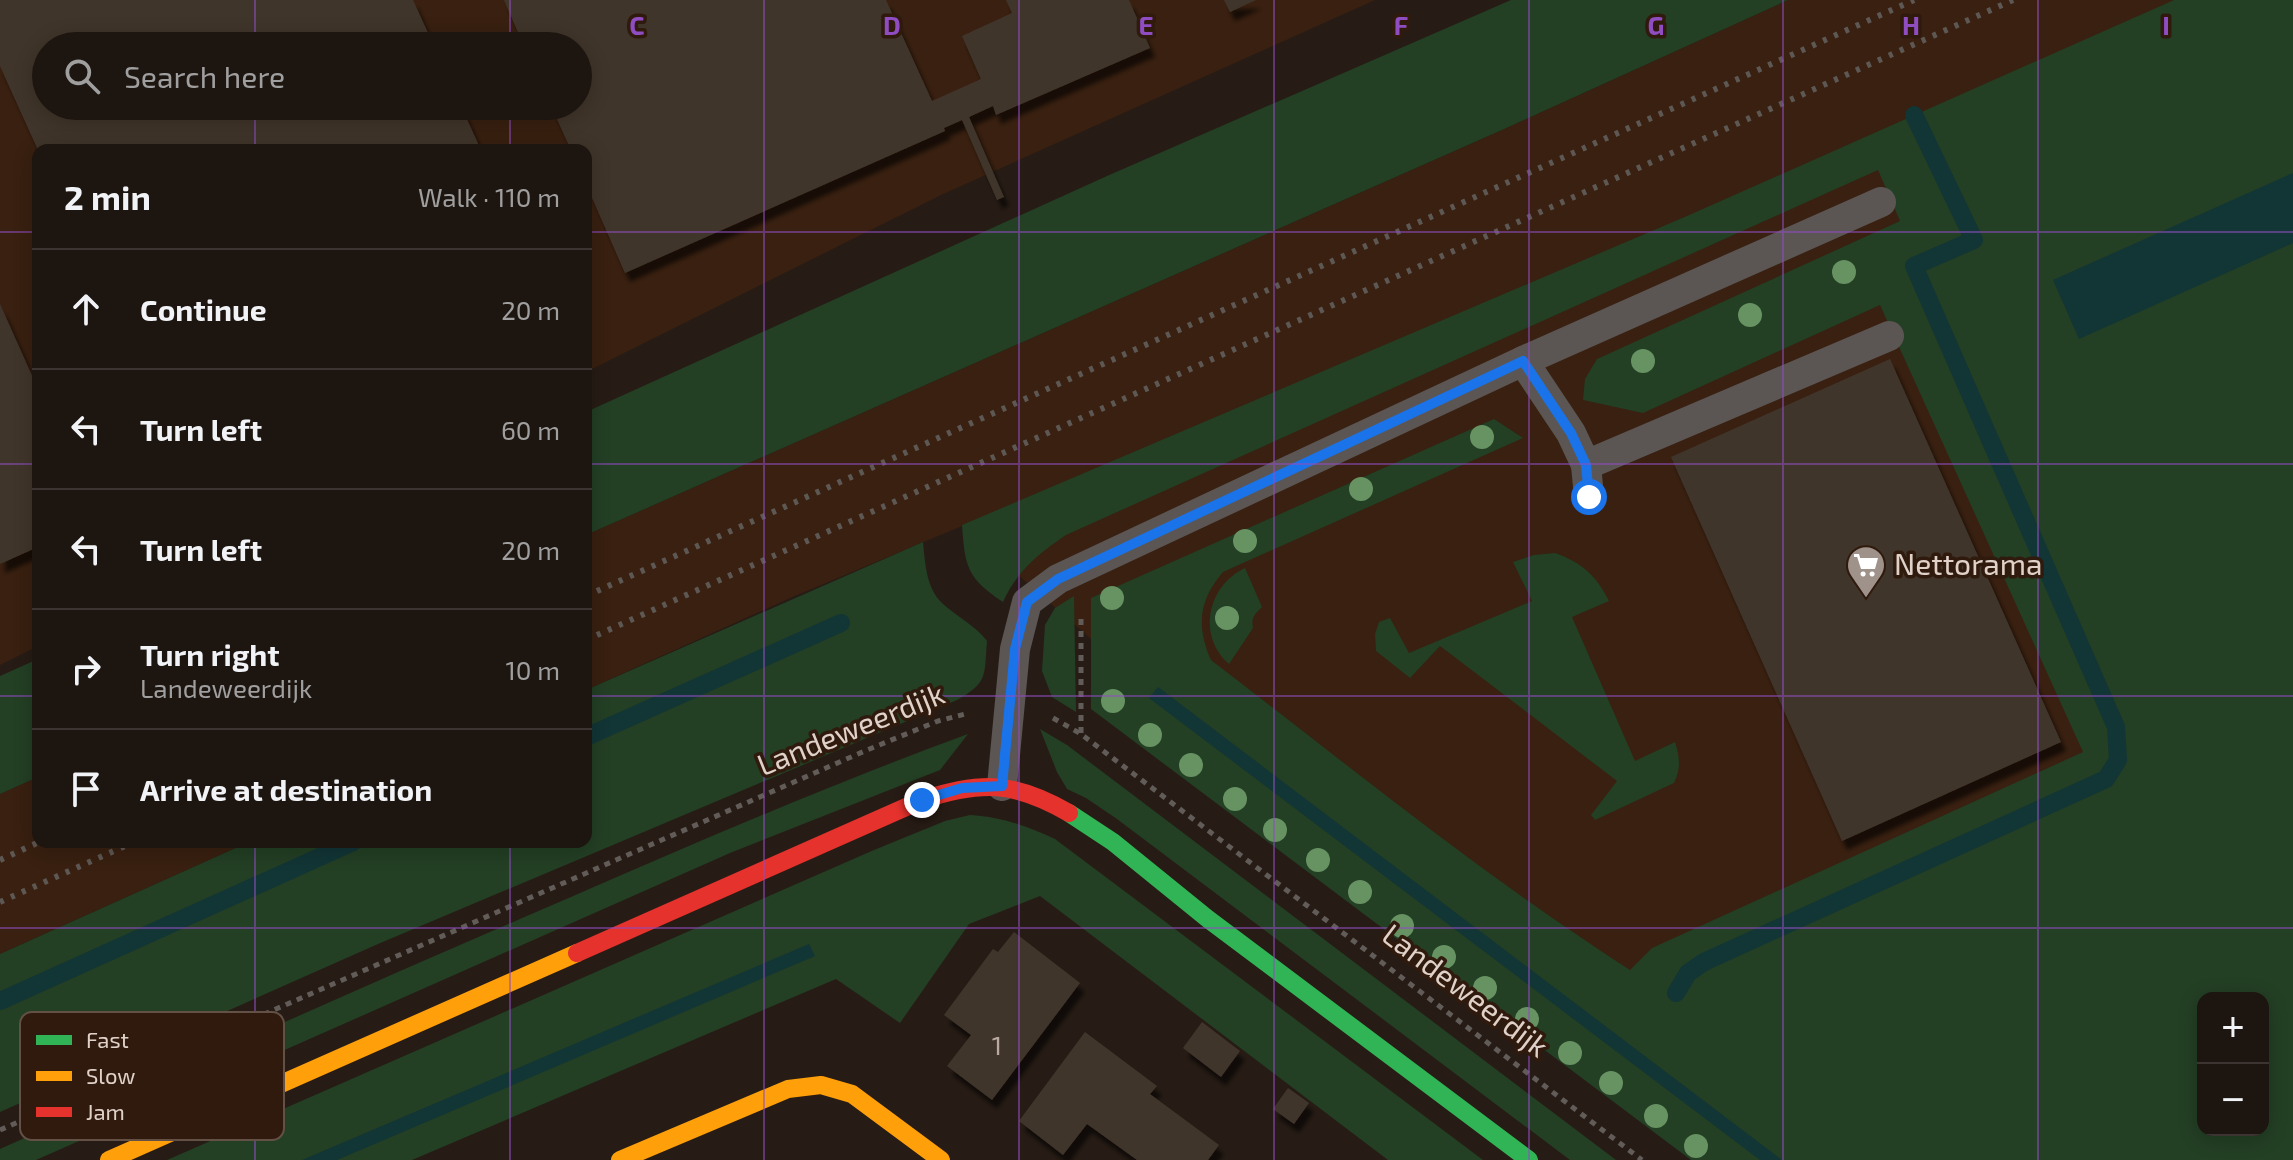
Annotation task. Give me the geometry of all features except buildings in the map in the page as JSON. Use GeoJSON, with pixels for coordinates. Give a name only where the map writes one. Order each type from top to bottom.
{"type":"FeatureCollection","features":[{"type":"Feature","properties":{"kind":"street"},"geometry":{"type":"LineString","coordinates":[[284,1083],[922,800],[962,788],[1002,786],[1048,802],[1081,819],[1529,1160]]}},
{"type":"Feature","properties":{"kind":"street"},"geometry":{"type":"LineString","coordinates":[[620,1160],[788,1089],[821,1085],[852,1094],[941,1160]]}},
{"type":"Feature","properties":{"kind":"street"},"geometry":{"type":"LineString","coordinates":[[109,1160],[154,1140]]}},
{"type":"Feature","properties":{"kind":"lane"},"geometry":{"type":"LineString","coordinates":[[1002,786],[1015,649],[1027,602],[1058,579],[1523,361],[1881,202]]}},
{"type":"Feature","properties":{"kind":"lane"},"geometry":{"type":"LineString","coordinates":[[1586,465],[1889,336]]}},
{"type":"Feature","properties":{"kind":"lane"},"geometry":{"type":"LineString","coordinates":[[1523,361],[1571,433],[1586,465],[1589,497]]}},
{"type":"Feature","properties":{"kind":"path"},"geometry":{"type":"LineString","coordinates":[[1081,568],[1081,734]]}},
{"type":"Feature","properties":{"kind":"path","name":"Landeweerdijk"},"geometry":{"type":"LineString","coordinates":[[269,1012],[867,750],[938,721],[977,710],[1010,707],[1043,714],[1081,734],[1642,1160]]}},
{"type":"Feature","properties":{"kind":"path","name":"Landeweerdijk"},"geometry":{"type":"LineString","coordinates":[[0,1130],[20,1121]]}},
{"type":"Feature","properties":{"kind":"shaded area"},"geometry":{"type":"Polygon","coordinates":[[[0,0],[1375,0],[941,195],[592,369],[592,144],[32,144],[32,649],[0,665],[0,0]]]}},
{"type":"Feature","properties":{"kind":"shaded area"},"geometry":{"type":"Polygon","coordinates":[[[1788,0],[2293,0],[2293,1160],[1770,1160],[1153,693],[962,526],[790,598],[592,687],[592,532],[1502,130],[1788,0]]]}},
{"type":"Feature","properties":{"kind":"shaded area"},"geometry":{"type":"Polygon","coordinates":[[[32,780],[32,848],[236,848],[0,954],[0,794],[32,780]]]}},
{"type":"Feature","properties":{"kind":"green space"},"geometry":{"type":"Polygon","coordinates":[[[1511,0],[1788,0],[1502,130],[592,532],[592,409],[1107,176],[1511,0]]]}},
{"type":"Feature","properties":{"kind":"green space"},"geometry":{"type":"Polygon","coordinates":[[[2174,0],[2293,0],[2293,1160],[1691,1160],[1091,709],[1091,598],[1494,419],[1523,438],[1223,572],[1205,603],[1203,636],[1211,660],[1470,859],[1630,970],[1652,948],[2083,752],[1880,305],[1643,413],[1583,400],[1585,379],[1597,359],[1900,221],[1878,170],[1066,535],[1029,564],[1003,602],[982,586],[970,570],[962,525],[1687,216],[2174,0]]]}},
{"type":"Feature","properties":{"kind":"green space"},"geometry":{"type":"Polygon","coordinates":[[[923,542],[927,574],[937,597],[987,641],[986,662],[980,682],[957,700],[378,944],[225,1012],[20,1012],[20,1103],[0,1112],[0,954],[236,848],[592,848],[592,687],[923,542]]]}},
{"type":"Feature","properties":{"kind":"green space"},"geometry":{"type":"Polygon","coordinates":[[[1555,553],[1587,571],[1609,601],[1572,617],[1635,761],[1675,742],[1679,758],[1674,783],[1595,820],[1591,815],[1617,781],[1440,646],[1410,678],[1376,651],[1375,634],[1379,622],[1390,618],[1409,653],[1532,601],[1513,562],[1534,555],[1555,553]]]}},
{"type":"Feature","properties":{"kind":"green space"},"geometry":{"type":"Polygon","coordinates":[[[1245,568],[1262,607],[1254,616],[1253,628],[1229,664],[1213,640],[1211,612],[1222,587],[1245,568]]]}},
{"type":"Feature","properties":{"kind":"green space"},"geometry":{"type":"Polygon","coordinates":[[[1074,596],[1076,712],[1052,697],[1042,671],[1045,625],[1055,608],[1074,596]]]}},
{"type":"Feature","properties":{"kind":"green space"},"geometry":{"type":"Polygon","coordinates":[[[32,662],[32,780],[0,794],[0,676],[32,662]]]}},
{"type":"Feature","properties":{"kind":"green space"},"geometry":{"type":"Polygon","coordinates":[[[1040,729],[1067,745],[1616,1160],[1570,1160],[1117,819],[1067,789],[1040,729]]]}},
{"type":"Feature","properties":{"kind":"green space"},"geometry":{"type":"Polygon","coordinates":[[[968,734],[940,770],[730,853],[284,1050],[284,1022],[768,812],[968,734]]]}},
{"type":"Feature","properties":{"kind":"green space"},"geometry":{"type":"Polygon","coordinates":[[[970,815],[993,818],[1055,839],[1483,1160],[1388,1160],[1040,896],[969,924],[900,1023],[836,979],[412,1160],[167,1160],[213,1140],[284,1140],[284,1109],[945,821],[970,815]]]}},
{"type":"Feature","properties":{"kind":"green space"},"geometry":{"type":"Polygon","coordinates":[[[20,1140],[81,1140],[36,1160],[0,1160],[0,1149],[20,1140]]]}},
{"type":"Feature","properties":{"kind":"water"},"geometry":{"type":"Polygon","coordinates":[[[2293,173],[2293,243],[2079,339],[2053,280],[2293,173]]]}},
{"type":"Feature","properties":{"kind":"water"},"geometry":{"type":"Polygon","coordinates":[[[1158,687],[1782,1160],[1760,1160],[1149,698],[1158,687]]]}},
{"type":"Feature","properties":{"kind":"water"},"geometry":{"type":"Polygon","coordinates":[[[809,944],[815,956],[337,1160],[302,1160],[809,944]]]}},
{"type":"Feature","properties":{"kind":"waterway"},"geometry":{"type":"LineString","coordinates":[[1676,993],[1688,973],[1704,962],[2106,779],[2118,760],[2116,727],[1914,266],[1974,240],[1914,115]]}},
{"type":"Feature","properties":{"kind":"waterway"},"geometry":{"type":"LineString","coordinates":[[592,734],[841,623]]}},
{"type":"Feature","properties":{"kind":"waterway"},"geometry":{"type":"LineString","coordinates":[[0,1001],[340,848]]}},
{"type":"Feature","properties":{"kind":"railway"},"geometry":{"type":"LineString","coordinates":[[592,593],[1914,0]]}},
{"type":"Feature","properties":{"kind":"railway"},"geometry":{"type":"LineString","coordinates":[[592,637],[2013,0]]}},
{"type":"Feature","properties":{"kind":"railway"},"geometry":{"type":"LineString","coordinates":[[0,860],[32,845]]}},
{"type":"Feature","properties":{"kind":"railway"},"geometry":{"type":"LineString","coordinates":[[0,902],[121,848]]}},
{"type":"Feature","properties":{"kind":"traffic: fast"},"geometry":{"type":"LineString","coordinates":[[1069,813],[1113,842],[1208,919],[1529,1160]]}},
{"type":"Feature","properties":{"kind":"traffic: slow"},"geometry":{"type":"LineString","coordinates":[[284,1083],[577,953]]}},
{"type":"Feature","properties":{"kind":"traffic: slow"},"geometry":{"type":"LineString","coordinates":[[620,1160],[788,1089],[821,1085],[852,1094],[941,1160]]}},
{"type":"Feature","properties":{"kind":"traffic: slow"},"geometry":{"type":"LineString","coordinates":[[109,1160],[154,1140]]}},
{"type":"Feature","properties":{"kind":"traffic: jam"},"geometry":{"type":"LineString","coordinates":[[577,953],[922,800],[943,794],[997,787],[1031,795],[1069,813]]}},
{"type":"Feature","properties":{"kind":"place","name":"Nettorama"},"geometry":{"type":"Point","coordinates":[1866,599]}},
{"type":"Feature","properties":{"kind":"route"},"geometry":{"type":"LineString","coordinates":[[922,800],[962,788],[1002,786],[1015,649],[1027,602],[1058,579],[1523,361],[1571,433],[1586,465],[1589,497]]}}]}
